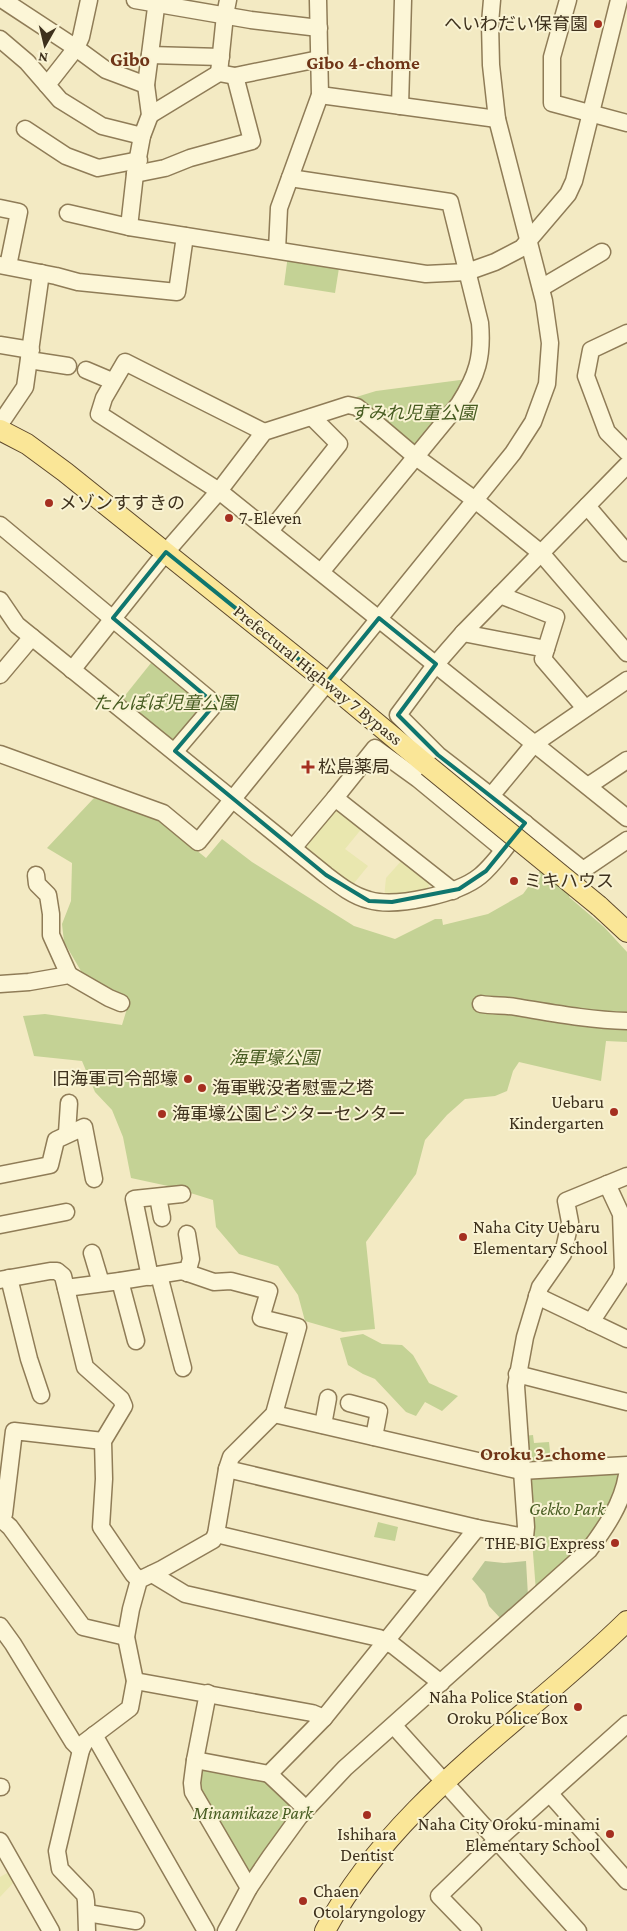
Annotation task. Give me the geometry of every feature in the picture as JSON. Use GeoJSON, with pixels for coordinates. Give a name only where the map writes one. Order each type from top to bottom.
{"type":"FeatureCollection","features":[{"type":"Feature","properties":{"kind":"main road","name":"Prefectural Highway 7 Bypass"},"geometry":{"type":"LineString","coordinates":[[0,430],[28,444],[166,552],[599,906],[627,932]]}},
{"type":"Feature","properties":{"kind":"main road"},"geometry":{"type":"LineString","coordinates":[[328,1930],[340,1905],[378,1853],[409,1817],[445,1782],[627,1621]]}},
{"type":"Feature","properties":{"kind":"street"},"geometry":{"type":"LineString","coordinates":[[46,85],[76,48],[81,37],[89,0]]}},
{"type":"Feature","properties":{"kind":"street"},"geometry":{"type":"LineString","coordinates":[[135,0],[227,8],[319,28]]}},
{"type":"Feature","properties":{"kind":"street"},"geometry":{"type":"LineString","coordinates":[[277,250],[279,208],[320,94],[318,0]]}},
{"type":"Feature","properties":{"kind":"street"},"geometry":{"type":"LineString","coordinates":[[400,106],[403,0]]}},
{"type":"Feature","properties":{"kind":"street"},"geometry":{"type":"LineString","coordinates":[[0,754],[163,813],[198,842],[513,453],[533,422],[547,384],[550,343],[541,288],[497,120],[491,65],[490,23],[492,0]]}},
{"type":"Feature","properties":{"kind":"street"},"geometry":{"type":"LineString","coordinates":[[568,0],[552,57],[552,103],[627,123]]}},
{"type":"Feature","properties":{"kind":"street"},"geometry":{"type":"LineString","coordinates":[[68,213],[129,227],[426,274],[467,272],[502,259],[522,248],[568,194],[574,181],[619,0]]}},
{"type":"Feature","properties":{"kind":"street"},"geometry":{"type":"LineString","coordinates":[[1,1],[76,48],[106,70],[146,86]]}},
{"type":"Feature","properties":{"kind":"street"},"geometry":{"type":"LineString","coordinates":[[129,227],[142,136],[150,115],[146,86],[157,2]]}},
{"type":"Feature","properties":{"kind":"street"},"geometry":{"type":"LineString","coordinates":[[25,129],[66,156],[98,168],[165,168],[190,158],[252,141],[221,56],[227,8]]}},
{"type":"Feature","properties":{"kind":"street"},"geometry":{"type":"LineString","coordinates":[[0,39],[27,62],[60,100],[102,126],[142,136]]}},
{"type":"Feature","properties":{"kind":"street"},"geometry":{"type":"LineString","coordinates":[[150,55],[221,56]]}},
{"type":"Feature","properties":{"kind":"street"},"geometry":{"type":"LineString","coordinates":[[150,115],[228,75],[319,59]]}},
{"type":"Feature","properties":{"kind":"street"},"geometry":{"type":"LineString","coordinates":[[320,94],[497,120]]}},
{"type":"Feature","properties":{"kind":"street"},"geometry":{"type":"LineString","coordinates":[[290,178],[450,202],[480,323],[482,343],[480,362],[472,384],[458,404],[321,572]]}},
{"type":"Feature","properties":{"kind":"street"},"geometry":{"type":"LineString","coordinates":[[0,208],[19,212],[4,266],[78,282],[177,292],[185,236]]}},
{"type":"Feature","properties":{"kind":"street"},"geometry":{"type":"LineString","coordinates":[[541,288],[602,252]]}},
{"type":"Feature","properties":{"kind":"street"},"geometry":{"type":"LineString","coordinates":[[0,424],[25,387],[41,273]]}},
{"type":"Feature","properties":{"kind":"street"},"geometry":{"type":"LineString","coordinates":[[627,333],[591,350],[586,376],[607,432],[627,452]]}},
{"type":"Feature","properties":{"kind":"street"},"geometry":{"type":"LineString","coordinates":[[0,345],[68,366]]}},
{"type":"Feature","properties":{"kind":"street"},"geometry":{"type":"LineString","coordinates":[[264,432],[125,362],[112,381],[99,414],[219,491],[627,818]]}},
{"type":"Feature","properties":{"kind":"street"},"geometry":{"type":"LineString","coordinates":[[86,370],[112,381]]}},
{"type":"Feature","properties":{"kind":"street"},"geometry":{"type":"LineString","coordinates":[[72,670],[166,552],[219,491],[264,432],[348,405],[356,407],[416,457],[475,500],[541,553],[627,653]]}},
{"type":"Feature","properties":{"kind":"street"},"geometry":{"type":"LineString","coordinates":[[270,532],[339,444],[312,417]]}},
{"type":"Feature","properties":{"kind":"street"},"geometry":{"type":"LineString","coordinates":[[627,465],[463,633],[436,664],[398,715],[438,754],[583,870],[627,840]]}},
{"type":"Feature","properties":{"kind":"street"},"geometry":{"type":"LineString","coordinates":[[587,506],[627,553]]}},
{"type":"Feature","properties":{"kind":"street"},"geometry":{"type":"LineString","coordinates":[[0,525],[0,530]]}},
{"type":"Feature","properties":{"kind":"street"},"geometry":{"type":"LineString","coordinates":[[0,525],[215,704],[175,751]]}},
{"type":"Feature","properties":{"kind":"street"},"geometry":{"type":"LineString","coordinates":[[500,595],[556,617],[543,658],[585,708]]}},
{"type":"Feature","properties":{"kind":"street"},"geometry":{"type":"LineString","coordinates":[[0,600],[17,625],[72,670],[342,887],[369,900],[392,902],[430,897],[453,891],[479,877],[524,823]]}},
{"type":"Feature","properties":{"kind":"street"},"geometry":{"type":"LineString","coordinates":[[463,633],[546,648]]}},
{"type":"Feature","properties":{"kind":"street"},"geometry":{"type":"LineString","coordinates":[[0,675],[32,637]]}},
{"type":"Feature","properties":{"kind":"street"},"geometry":{"type":"LineString","coordinates":[[491,796],[534,744],[627,680]]}},
{"type":"Feature","properties":{"kind":"street"},"geometry":{"type":"LineString","coordinates":[[293,848],[375,748],[418,780],[503,849]]}},
{"type":"Feature","properties":{"kind":"street"},"geometry":{"type":"LineString","coordinates":[[588,786],[627,760]]}},
{"type":"Feature","properties":{"kind":"street"},"geometry":{"type":"LineString","coordinates":[[335,798],[453,891]]}},
{"type":"Feature","properties":{"kind":"street"},"geometry":{"type":"LineString","coordinates":[[36,875],[37,884],[48,895],[51,914],[51,935],[69,975],[121,1003]]}},
{"type":"Feature","properties":{"kind":"street"},"geometry":{"type":"LineString","coordinates":[[0,984],[29,982],[69,975]]}},
{"type":"Feature","properties":{"kind":"street"},"geometry":{"type":"LineString","coordinates":[[627,1021],[577,1018],[513,1006],[488,1005],[510,1013],[627,1028]]}},
{"type":"Feature","properties":{"kind":"street"},"geometry":{"type":"LineString","coordinates":[[67,1133],[69,1104]]}},
{"type":"Feature","properties":{"kind":"street"},"geometry":{"type":"LineString","coordinates":[[0,1175],[50,1165],[56,1140],[67,1133],[84,1127],[94,1179]]}},
{"type":"Feature","properties":{"kind":"street"},"geometry":{"type":"LineString","coordinates":[[227,1469],[477,1528],[525,1537],[526,1527],[515,1398],[517,1374],[525,1337],[540,1287],[563,1254],[570,1222],[566,1201],[627,1176]]}},
{"type":"Feature","properties":{"kind":"street"},"geometry":{"type":"LineString","coordinates":[[591,1322],[624,1269],[621,1214],[607,1184]]}},
{"type":"Feature","properties":{"kind":"street"},"geometry":{"type":"LineString","coordinates":[[182,1194],[134,1199],[183,1368]]}},
{"type":"Feature","properties":{"kind":"street"},"geometry":{"type":"LineString","coordinates":[[158,1197],[162,1218]]}},
{"type":"Feature","properties":{"kind":"street"},"geometry":{"type":"LineString","coordinates":[[0,1225],[66,1212]]}},
{"type":"Feature","properties":{"kind":"street"},"geometry":{"type":"LineString","coordinates":[[187,1234],[191,1259],[187,1273]]}},
{"type":"Feature","properties":{"kind":"street"},"geometry":{"type":"LineString","coordinates":[[92,1253],[101,1283]]}},
{"type":"Feature","properties":{"kind":"street"},"geometry":{"type":"LineString","coordinates":[[66,1288],[155,1276],[182,1270],[214,1282],[231,1281],[269,1291],[262,1318],[298,1327],[274,1414],[231,1457],[227,1469],[216,1534],[213,1540],[146,1577],[131,1609],[126,1637],[135,1681],[130,1708],[85,1742],[81,1750],[57,1851],[60,1869],[85,1895],[87,1931]]}},
{"type":"Feature","properties":{"kind":"street"},"geometry":{"type":"LineString","coordinates":[[41,1395],[4,1279],[57,1271],[63,1276],[85,1367],[121,1399],[124,1406],[103,1441],[104,1479],[101,1527],[132,1574],[146,1577],[185,1594],[386,1641],[442,1683]]}},
{"type":"Feature","properties":{"kind":"street"},"geometry":{"type":"LineString","coordinates":[[120,1281],[136,1342]]}},
{"type":"Feature","properties":{"kind":"street"},"geometry":{"type":"LineString","coordinates":[[537,1296],[627,1339]]}},
{"type":"Feature","properties":{"kind":"street"},"geometry":{"type":"LineString","coordinates":[[517,1374],[627,1402]]}},
{"type":"Feature","properties":{"kind":"street"},"geometry":{"type":"LineString","coordinates":[[322,1425],[328,1398]]}},
{"type":"Feature","properties":{"kind":"street"},"geometry":{"type":"LineString","coordinates":[[349,1403],[379,1411],[374,1437]]}},
{"type":"Feature","properties":{"kind":"street"},"geometry":{"type":"LineString","coordinates":[[274,1414],[521,1471],[627,1465]]}},
{"type":"Feature","properties":{"kind":"street"},"geometry":{"type":"LineString","coordinates":[[103,1441],[14,1431],[1,1521],[10,1527],[83,1627],[126,1637]]}},
{"type":"Feature","properties":{"kind":"street"},"geometry":{"type":"LineString","coordinates":[[226,1931],[249,1888],[306,1809],[345,1768],[583,1557],[612,1516],[622,1494],[627,1475]]}},
{"type":"Feature","properties":{"kind":"street"},"geometry":{"type":"LineString","coordinates":[[269,1774],[324,1718],[477,1528]]}},
{"type":"Feature","properties":{"kind":"street"},"geometry":{"type":"LineString","coordinates":[[216,1534],[430,1585]]}},
{"type":"Feature","properties":{"kind":"street"},"geometry":{"type":"LineString","coordinates":[[0,1626],[73,1742],[81,1750]]}},
{"type":"Feature","properties":{"kind":"street"},"geometry":{"type":"LineString","coordinates":[[135,1681],[312,1713],[324,1718]]}},
{"type":"Feature","properties":{"kind":"street"},"geometry":{"type":"LineString","coordinates":[[208,1693],[194,1760],[193,1792],[249,1888]]}},
{"type":"Feature","properties":{"kind":"street"},"geometry":{"type":"LineString","coordinates":[[469,1930],[439,1896],[627,1724]]}},
{"type":"Feature","properties":{"kind":"street"},"geometry":{"type":"LineString","coordinates":[[394,1726],[578,1931]]}},
{"type":"Feature","properties":{"kind":"street"},"geometry":{"type":"LineString","coordinates":[[94,1736],[206,1931]]}},
{"type":"Feature","properties":{"kind":"street"},"geometry":{"type":"LineString","coordinates":[[194,1760],[269,1774],[306,1809]]}},
{"type":"Feature","properties":{"kind":"street"},"geometry":{"type":"LineString","coordinates":[[550,1794],[627,1881]]}},
{"type":"Feature","properties":{"kind":"street"},"geometry":{"type":"LineString","coordinates":[[0,1841],[6,1868],[50,1931]]}},
{"type":"Feature","properties":{"kind":"street"},"geometry":{"type":"LineString","coordinates":[[87,1913],[136,1922]]}},
{"type":"Feature","properties":{"kind":"highlighted area"},"geometry":{"type":"Polygon","coordinates":[[[166,552],[327,682],[379,618],[436,664],[398,715],[438,755],[525,823],[486,871],[459,889],[392,902],[369,901],[326,875],[175,751],[215,704],[113,618],[166,552]]]}},
{"type":"Feature","properties":{"kind":"shaded area"},"geometry":{"type":"Polygon","coordinates":[[[340,807],[363,827],[345,849],[368,866],[350,888],[303,852],[304,842],[332,808],[340,807]]]}},
{"type":"Feature","properties":{"kind":"shaded area"},"geometry":{"type":"Polygon","coordinates":[[[403,859],[430,879],[427,894],[384,898],[386,878],[403,859]]]}},
{"type":"Feature","properties":{"kind":"shaded area"},"geometry":{"type":"Polygon","coordinates":[[[9,1872],[16,1880],[0,1897],[0,1877],[9,1872]]]}},
{"type":"Feature","properties":{"kind":"green space"},"geometry":{"type":"Polygon","coordinates":[[[288,255],[334,263],[339,268],[335,293],[284,285],[288,255]]]}},
{"type":"Feature","properties":{"kind":"green space","name":"すみれ児童公園"},"geometry":{"type":"Polygon","coordinates":[[[468,379],[421,445],[412,446],[353,398],[376,391],[468,379]]]}},
{"type":"Feature","properties":{"kind":"green space","name":"たんぽぽ児童公園"},"geometry":{"type":"Polygon","coordinates":[[[155,658],[206,707],[177,741],[170,743],[119,703],[155,658]]]}},
{"type":"Feature","properties":{"kind":"green space","name":"海軍壕公園"},"geometry":{"type":"Polygon","coordinates":[[[94,798],[158,819],[206,858],[222,839],[252,862],[354,926],[395,939],[435,919],[442,919],[443,925],[488,914],[523,894],[554,852],[583,876],[569,897],[604,927],[627,952],[627,1042],[606,1041],[601,1081],[519,1062],[513,1071],[507,1091],[495,1096],[465,1099],[447,1115],[425,1140],[416,1174],[366,1242],[375,1329],[343,1332],[305,1321],[298,1295],[278,1266],[239,1254],[216,1227],[213,1200],[168,1186],[131,1178],[123,1137],[112,1110],[95,1092],[82,1061],[34,1056],[23,1016],[45,1014],[122,1025],[129,1002],[96,986],[81,971],[64,942],[62,924],[71,901],[72,863],[47,848],[94,798]]]}},
{"type":"Feature","properties":{"kind":"green space"},"geometry":{"type":"Polygon","coordinates":[[[363,1334],[382,1344],[402,1345],[413,1355],[429,1383],[458,1396],[442,1411],[425,1402],[416,1416],[406,1412],[375,1379],[348,1365],[340,1338],[363,1334]]]}},
{"type":"Feature","properties":{"kind":"green space"},"geometry":{"type":"Polygon","coordinates":[[[533,1435],[534,1443],[549,1442],[551,1461],[530,1461],[527,1459],[523,1436],[533,1435]]]}},
{"type":"Feature","properties":{"kind":"green space","name":"Gekko Park"},"geometry":{"type":"Polygon","coordinates":[[[622,1473],[606,1516],[586,1546],[536,1591],[527,1477],[622,1473]]]}},
{"type":"Feature","properties":{"kind":"green space"},"geometry":{"type":"Polygon","coordinates":[[[378,1522],[398,1527],[395,1541],[374,1537],[378,1522]]]}},
{"type":"Feature","properties":{"kind":"green space"},"geometry":{"type":"Polygon","coordinates":[[[485,1561],[504,1563],[526,1561],[528,1596],[502,1620],[489,1606],[485,1594],[472,1579],[485,1561]]]}},
{"type":"Feature","properties":{"kind":"green space","name":"Minamikaze Park"},"geometry":{"type":"Polygon","coordinates":[[[202,1767],[270,1780],[300,1809],[251,1875],[247,1874],[196,1784],[202,1767]]]}},
{"type":"Feature","properties":{"kind":"place","name":"へいわだい保育園"},"geometry":{"type":"Point","coordinates":[598,24]}},
{"type":"Feature","properties":{"kind":"place","name":"メゾンすすきの"},"geometry":{"type":"Point","coordinates":[49,503]}},
{"type":"Feature","properties":{"kind":"place","name":"7-Eleven"},"geometry":{"type":"Point","coordinates":[229,518]}},
{"type":"Feature","properties":{"kind":"place","name":"松島薬局"},"geometry":{"type":"Point","coordinates":[308,767]}},
{"type":"Feature","properties":{"kind":"place","name":"ミキハウス"},"geometry":{"type":"Point","coordinates":[514,881]}},
{"type":"Feature","properties":{"kind":"place","name":"旧海軍司令部壕"},"geometry":{"type":"Point","coordinates":[188,1079]}},
{"type":"Feature","properties":{"kind":"place","name":"海軍戦没者慰霊之塔"},"geometry":{"type":"Point","coordinates":[202,1088]}},
{"type":"Feature","properties":{"kind":"place","name":"Uebaru Kindergarten"},"geometry":{"type":"Point","coordinates":[614,1112]}},
{"type":"Feature","properties":{"kind":"place","name":"海軍壕公園ビジターセンター"},"geometry":{"type":"Point","coordinates":[162,1114]}},
{"type":"Feature","properties":{"kind":"place","name":"Naha City Uebaru Elementary School"},"geometry":{"type":"Point","coordinates":[463,1237]}},
{"type":"Feature","properties":{"kind":"place","name":"THE BIG Express"},"geometry":{"type":"Point","coordinates":[615,1543]}},
{"type":"Feature","properties":{"kind":"place","name":"Naha Police Station Oroku Police Box"},"geometry":{"type":"Point","coordinates":[578,1707]}},
{"type":"Feature","properties":{"kind":"place","name":"Ishihara Dentist"},"geometry":{"type":"Point","coordinates":[367,1815]}},
{"type":"Feature","properties":{"kind":"place","name":"Naha City Oroku-minami Elementary School"},"geometry":{"type":"Point","coordinates":[610,1834]}},
{"type":"Feature","properties":{"kind":"place","name":"Chaen Otolaryngology"},"geometry":{"type":"Point","coordinates":[303,1901]}},
{"type":"Feature","properties":{"kind":"district","name":"Gibo"},"geometry":{"type":"Point","coordinates":[130,59]}},
{"type":"Feature","properties":{"kind":"district","name":"Gibo 4-chome"},"geometry":{"type":"Point","coordinates":[363,62]}},
{"type":"Feature","properties":{"kind":"district","name":"Oroku 3-chome"},"geometry":{"type":"Point","coordinates":[543,1453]}}]}
